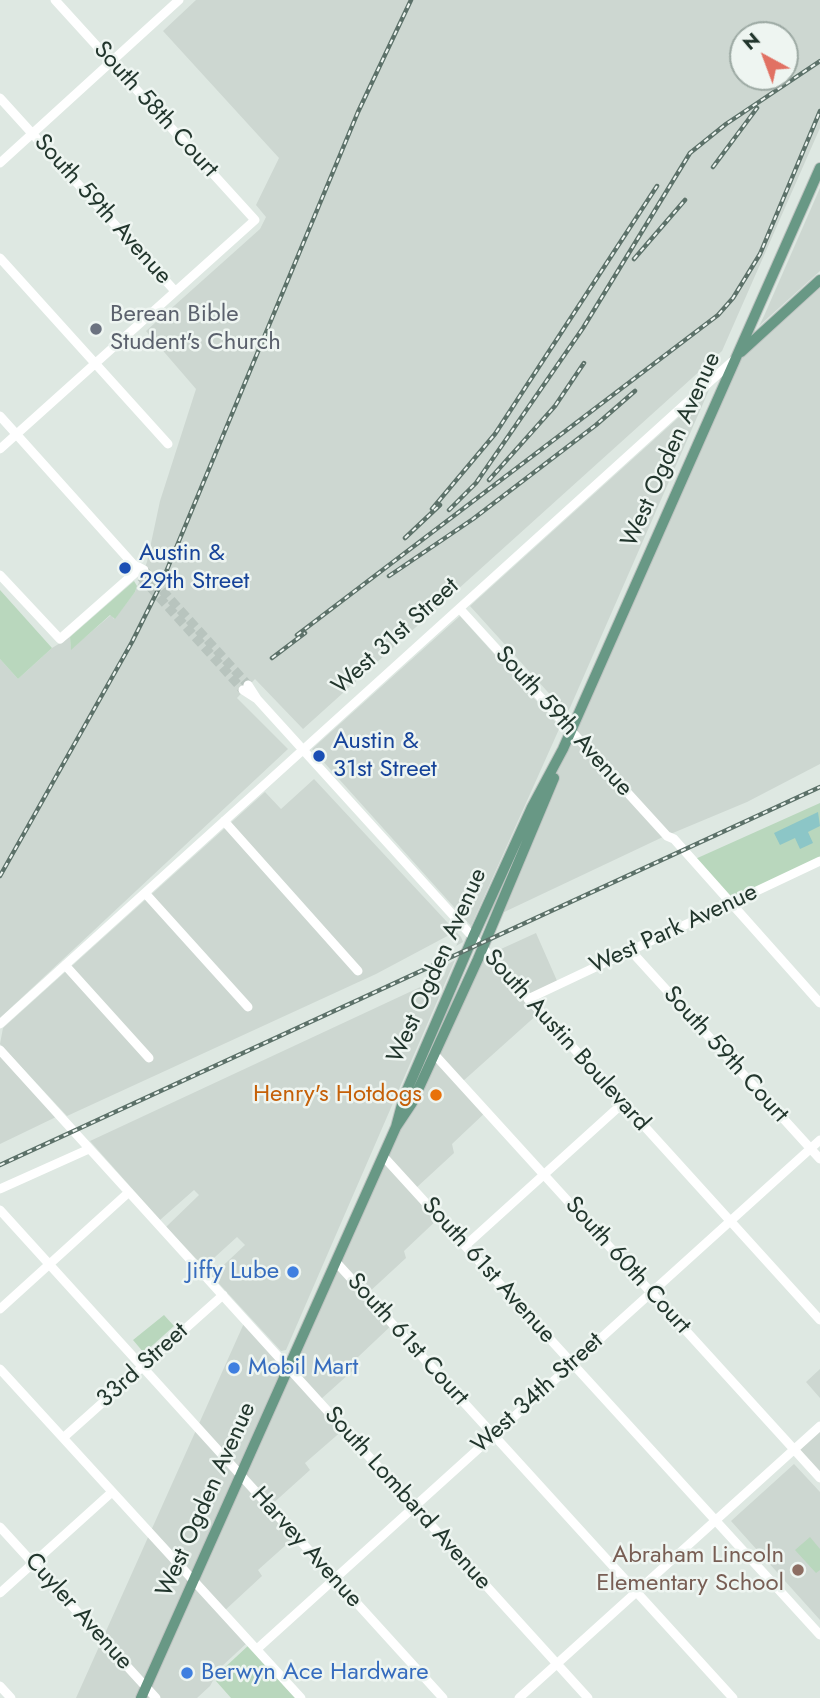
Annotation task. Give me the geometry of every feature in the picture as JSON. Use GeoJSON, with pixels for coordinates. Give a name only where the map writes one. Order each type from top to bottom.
{"type":"FeatureCollection","features":[{"type":"Feature","properties":{"kind":"main road","name":"West Ogden Avenue"},"geometry":{"type":"LineString","coordinates":[[396,1127],[412,1103],[482,948],[543,808],[572,730],[820,168]]}},
{"type":"Feature","properties":{"kind":"main road","name":"West 31st Street"},"geometry":{"type":"LineString","coordinates":[[737,356],[820,281]]}},
{"type":"Feature","properties":{"kind":"main road","name":"West Ogden Avenue"},"geometry":{"type":"LineString","coordinates":[[144,1693],[396,1127],[404,1097],[473,937],[532,807],[564,749]]}},
{"type":"Feature","properties":{"kind":"street","name":"South 58th Court"},"geometry":{"type":"LineString","coordinates":[[55,0],[255,220],[175,291]]}},
{"type":"Feature","properties":{"kind":"street"},"geometry":{"type":"LineString","coordinates":[[0,163],[179,0]]}},
{"type":"Feature","properties":{"kind":"street","name":"South 59th Avenue"},"geometry":{"type":"LineString","coordinates":[[0,98],[175,291]]}},
{"type":"Feature","properties":{"kind":"street"},"geometry":{"type":"LineString","coordinates":[[0,258],[168,444]]}},
{"type":"Feature","properties":{"kind":"street"},"geometry":{"type":"LineString","coordinates":[[0,449],[175,291]]}},
{"type":"Feature","properties":{"kind":"street","name":"West 31st Street"},"geometry":{"type":"LineString","coordinates":[[0,1024],[737,356]]}},
{"type":"Feature","properties":{"kind":"street"},"geometry":{"type":"LineString","coordinates":[[0,416],[138,571],[60,639],[0,575]]}},
{"type":"Feature","properties":{"kind":"street","name":"South 59th Avenue"},"geometry":{"type":"LineString","coordinates":[[460,609],[667,835],[677,851],[693,864],[820,1003]]}},
{"type":"Feature","properties":{"kind":"street","name":"South Austin Boulevard"},"geometry":{"type":"LineString","coordinates":[[246,687],[820,1320]]}},
{"type":"Feature","properties":{"kind":"street"},"geometry":{"type":"LineString","coordinates":[[224,821],[358,971]]}},
{"type":"Feature","properties":{"kind":"street","name":"West Park Avenue"},"geometry":{"type":"LineString","coordinates":[[528,999],[820,861]]}},
{"type":"Feature","properties":{"kind":"street"},"geometry":{"type":"LineString","coordinates":[[145,893],[248,1007]]}},
{"type":"Feature","properties":{"kind":"street","name":"South 59th Court"},"geometry":{"type":"LineString","coordinates":[[631,951],[820,1159]]}},
{"type":"Feature","properties":{"kind":"street"},"geometry":{"type":"LineString","coordinates":[[65,965],[149,1058]]}},
{"type":"Feature","properties":{"kind":"street","name":"South Lombard Avenue"},"geometry":{"type":"LineString","coordinates":[[0,1050],[588,1698]]}},
{"type":"Feature","properties":{"kind":"street","name":"South 60th Court"},"geometry":{"type":"LineString","coordinates":[[434,1054],[820,1478]]}},
{"type":"Feature","properties":{"kind":"street"},"geometry":{"type":"LineString","coordinates":[[466,1246],[622,1104]]}},
{"type":"Feature","properties":{"kind":"street","name":"West 34th Street"},"geometry":{"type":"LineString","coordinates":[[257,1649],[820,1140]]}},
{"type":"Feature","properties":{"kind":"street"},"geometry":{"type":"LineString","coordinates":[[0,1189],[89,1149]]}},
{"type":"Feature","properties":{"kind":"street","name":"South 61st Avenue"},"geometry":{"type":"LineString","coordinates":[[383,1156],[820,1635]]}},
{"type":"Feature","properties":{"kind":"street"},"geometry":{"type":"LineString","coordinates":[[0,1309],[129,1192]]}},
{"type":"Feature","properties":{"kind":"street","name":"Harvey Avenue"},"geometry":{"type":"LineString","coordinates":[[0,1210],[443,1698]]}},
{"type":"Feature","properties":{"kind":"street","name":"South 61st Court"},"geometry":{"type":"LineString","coordinates":[[336,1262],[733,1698]]}},
{"type":"Feature","properties":{"kind":"street","name":"33rd Street"},"geometry":{"type":"LineString","coordinates":[[63,1438],[223,1295]]}},
{"type":"Feature","properties":{"kind":"street"},"geometry":{"type":"LineString","coordinates":[[0,1368],[301,1698]]}},
{"type":"Feature","properties":{"kind":"street"},"geometry":{"type":"LineString","coordinates":[[519,1698],[820,1426]]}},
{"type":"Feature","properties":{"kind":"street"},"geometry":{"type":"LineString","coordinates":[[0,1593],[112,1492]]}},
{"type":"Feature","properties":{"kind":"street","name":"Cuyler Avenue"},"geometry":{"type":"LineString","coordinates":[[0,1527],[144,1693],[156,1698]]}},
{"type":"Feature","properties":{"kind":"street"},"geometry":{"type":"LineString","coordinates":[[0,1686],[11,1698]]}},
{"type":"Feature","properties":{"kind":"shaded area"},"geometry":{"type":"Polygon","coordinates":[[[196,0],[820,0],[820,128],[722,351],[303,729],[255,679],[237,698],[288,749],[0,1018],[0,659],[18,679],[52,648],[70,637],[71,649],[111,615],[114,619],[135,592],[147,562],[160,501],[196,389],[146,331],[260,229],[266,217],[256,205],[279,158],[163,31],[196,0]]]}},
{"type":"Feature","properties":{"kind":"shaded area"},"geometry":{"type":"Polygon","coordinates":[[[820,188],[820,271],[759,326],[764,316],[820,188]]]}},
{"type":"Feature","properties":{"kind":"shaded area"},"geometry":{"type":"Polygon","coordinates":[[[820,283],[820,764],[747,802],[668,835],[574,730],[738,357],[820,283]]]}},
{"type":"Feature","properties":{"kind":"shaded area"},"geometry":{"type":"Polygon","coordinates":[[[709,390],[569,710],[565,711],[470,606],[709,390]]]}},
{"type":"Feature","properties":{"kind":"shaded area"},"geometry":{"type":"Polygon","coordinates":[[[460,616],[560,727],[471,926],[312,749],[460,616]]]}},
{"type":"Feature","properties":{"kind":"shaded area"},"geometry":{"type":"Polygon","coordinates":[[[571,733],[665,836],[500,914],[571,733]]]}},
{"type":"Feature","properties":{"kind":"shaded area"},"geometry":{"type":"Polygon","coordinates":[[[314,779],[463,942],[456,946],[459,940],[453,933],[376,974],[67,1116],[0,1044],[3,1028],[265,792],[281,809],[314,779]]]}},
{"type":"Feature","properties":{"kind":"shaded area"},"geometry":{"type":"Polygon","coordinates":[[[536,933],[558,983],[528,997],[490,954],[536,933]]]}},
{"type":"Feature","properties":{"kind":"shaded area"},"geometry":{"type":"Polygon","coordinates":[[[483,951],[539,1013],[462,1082],[488,1110],[452,1144],[454,1153],[416,1188],[441,1216],[404,1251],[406,1258],[367,1294],[394,1323],[358,1357],[359,1365],[320,1400],[291,1368],[483,951]]]}},
{"type":"Feature","properties":{"kind":"shaded area"},"geometry":{"type":"Polygon","coordinates":[[[455,960],[286,1350],[281,1351],[212,1276],[245,1245],[237,1237],[204,1267],[166,1227],[199,1195],[194,1190],[160,1220],[90,1141],[444,976],[448,964],[455,960]]]}},
{"type":"Feature","properties":{"kind":"shaded area"},"geometry":{"type":"Polygon","coordinates":[[[0,1053],[56,1117],[0,1144],[0,1053]]]}},
{"type":"Feature","properties":{"kind":"shaded area"},"geometry":{"type":"Polygon","coordinates":[[[245,1321],[343,1430],[305,1463],[310,1470],[270,1506],[296,1536],[258,1570],[262,1576],[222,1613],[248,1642],[220,1668],[210,1686],[197,1698],[76,1698],[245,1321]]]}},
{"type":"Feature","properties":{"kind":"shaded area"},"geometry":{"type":"Polygon","coordinates":[[[820,1369],[820,1398],[806,1382],[820,1369]]]}},
{"type":"Feature","properties":{"kind":"shaded area"},"geometry":{"type":"Polygon","coordinates":[[[820,1424],[820,1475],[795,1447],[820,1424]]]}},
{"type":"Feature","properties":{"kind":"shaded area","name":"Abraham Lincoln Elementary School"},"geometry":{"type":"Polygon","coordinates":[[[794,1464],[820,1492],[820,1620],[731,1521],[794,1464]]]}},
{"type":"Feature","properties":{"kind":"green space"},"geometry":{"type":"Polygon","coordinates":[[[134,581],[137,586],[135,592],[115,619],[110,615],[71,650],[70,637],[134,581]]]}},
{"type":"Feature","properties":{"kind":"green space"},"geometry":{"type":"Polygon","coordinates":[[[0,590],[52,648],[18,679],[0,659],[0,590]]]}},
{"type":"Feature","properties":{"kind":"green space"},"geometry":{"type":"Polygon","coordinates":[[[820,803],[820,860],[730,900],[693,860],[820,803]]]}},
{"type":"Feature","properties":{"kind":"green space"},"geometry":{"type":"Polygon","coordinates":[[[164,1315],[174,1326],[144,1353],[133,1340],[164,1315]]]}},
{"type":"Feature","properties":{"kind":"green space"},"geometry":{"type":"Polygon","coordinates":[[[810,1537],[820,1549],[820,1570],[816,1573],[795,1550],[810,1537]]]}},
{"type":"Feature","properties":{"kind":"green space"},"geometry":{"type":"Polygon","coordinates":[[[250,1644],[299,1698],[231,1698],[216,1681],[222,1670],[250,1644]]]}},
{"type":"Feature","properties":{"kind":"water"},"geometry":{"type":"Polygon","coordinates":[[[818,812],[820,826],[808,832],[813,843],[800,849],[795,838],[780,845],[774,833],[818,812]]]}},
{"type":"Feature","properties":{"kind":"tunnel"},"geometry":{"type":"LineString","coordinates":[[144,570],[248,685]]}},
{"type":"Feature","properties":{"kind":"tunnel"},"geometry":{"type":"LineString","coordinates":[[141,577],[243,690]]}},
{"type":"Feature","properties":{"kind":"railway"},"geometry":{"type":"LineString","coordinates":[[0,876],[132,642],[161,584],[358,112],[411,0]]}},
{"type":"Feature","properties":{"kind":"railway"},"geometry":{"type":"LineString","coordinates":[[449,510],[476,483],[583,328],[690,153],[726,124],[820,61]]}},
{"type":"Feature","properties":{"kind":"railway"},"geometry":{"type":"LineString","coordinates":[[713,167],[757,108]]}},
{"type":"Feature","properties":{"kind":"railway"},"geometry":{"type":"LineString","coordinates":[[297,635],[718,315],[733,298],[760,254],[820,111]]}},
{"type":"Feature","properties":{"kind":"railway"},"geometry":{"type":"LineString","coordinates":[[432,509],[495,434],[657,186]]}},
{"type":"Feature","properties":{"kind":"railway"},"geometry":{"type":"LineString","coordinates":[[634,259],[685,200]]}},
{"type":"Feature","properties":{"kind":"railway"},"geometry":{"type":"LineString","coordinates":[[489,480],[555,406],[584,363]]}},
{"type":"Feature","properties":{"kind":"railway"},"geometry":{"type":"LineString","coordinates":[[389,576],[473,519],[596,425],[635,391]]}},
{"type":"Feature","properties":{"kind":"railway"},"geometry":{"type":"LineString","coordinates":[[405,538],[440,505]]}},
{"type":"Feature","properties":{"kind":"railway"},"geometry":{"type":"LineString","coordinates":[[272,658],[305,633]]}},
{"type":"Feature","properties":{"kind":"railway"},"geometry":{"type":"LineString","coordinates":[[0,1165],[820,787]]}},
{"type":"Feature","properties":{"kind":"place","name":"Berean Bible Student's Church"},"geometry":{"type":"Point","coordinates":[96,329]}},
{"type":"Feature","properties":{"kind":"place","name":"Austin & 29th Street"},"geometry":{"type":"Point","coordinates":[125,568]}},
{"type":"Feature","properties":{"kind":"place","name":"Austin & 31st Street"},"geometry":{"type":"Point","coordinates":[319,756]}},
{"type":"Feature","properties":{"kind":"place","name":"Henry's Hotdogs"},"geometry":{"type":"Point","coordinates":[436,1095]}},
{"type":"Feature","properties":{"kind":"place","name":"Jiffy Lube"},"geometry":{"type":"Point","coordinates":[293,1272]}},
{"type":"Feature","properties":{"kind":"place","name":"Mobil Mart"},"geometry":{"type":"Point","coordinates":[234,1368]}},
{"type":"Feature","properties":{"kind":"place","name":"Abraham Lincoln Elementary School"},"geometry":{"type":"Point","coordinates":[798,1570]}},
{"type":"Feature","properties":{"kind":"place","name":"Berwyn Ace Hardware"},"geometry":{"type":"Point","coordinates":[187,1673]}}]}
